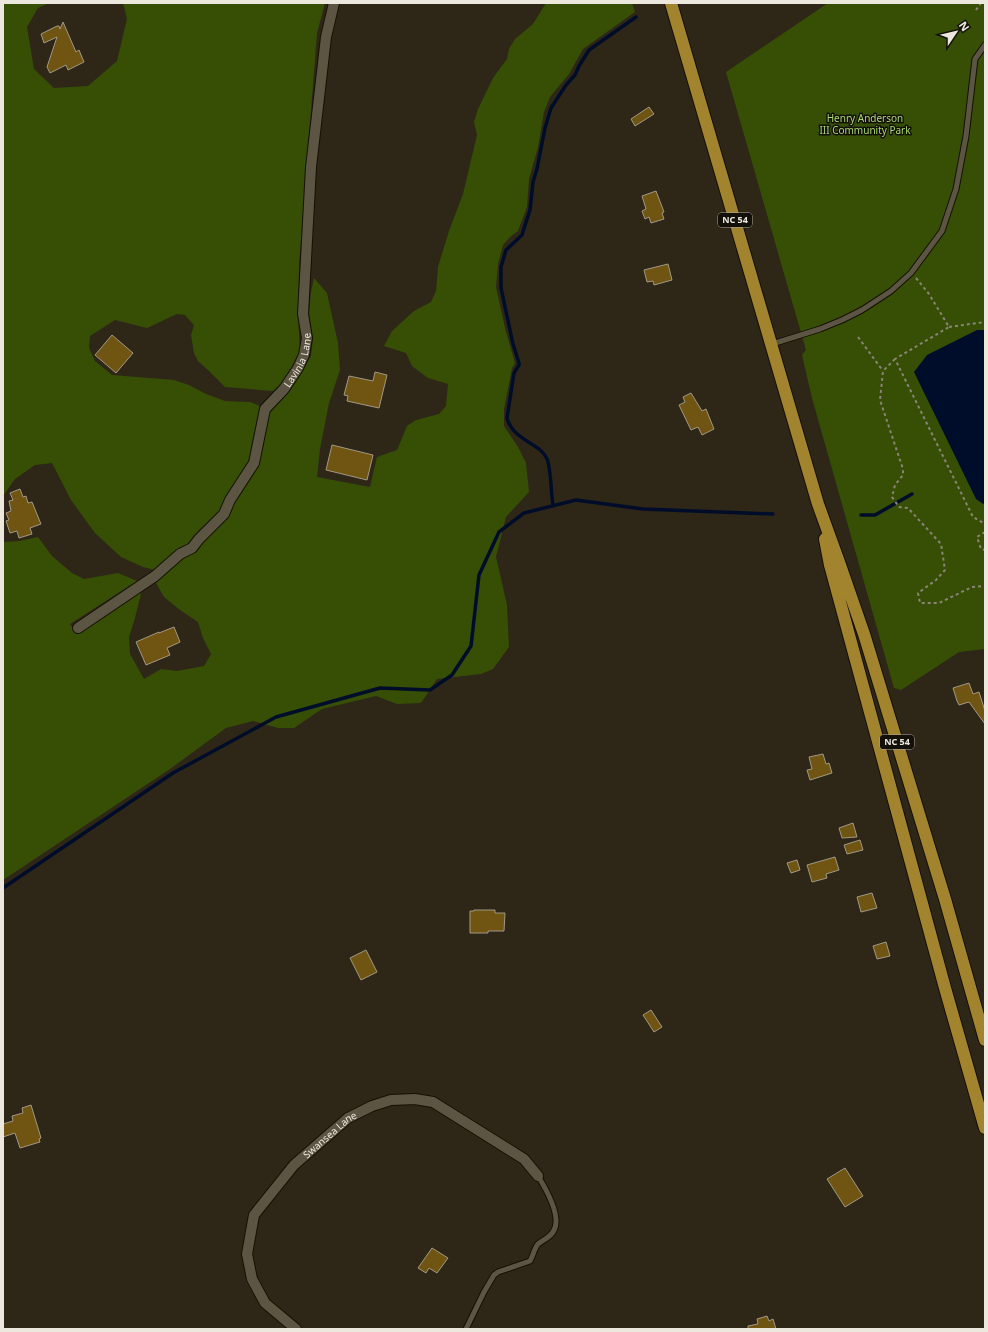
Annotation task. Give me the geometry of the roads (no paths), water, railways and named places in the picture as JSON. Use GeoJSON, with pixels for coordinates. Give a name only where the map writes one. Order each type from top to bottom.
{"type":"FeatureCollection","features":[{"type":"Feature","properties":{"kind":"highway","name":"NC 54"},"geometry":{"type":"LineString","coordinates":[[672,3],[818,504],[864,634],[945,899],[985,1040]]}},
{"type":"Feature","properties":{"kind":"highway","name":"NC 54"},"geometry":{"type":"LineString","coordinates":[[818,504],[830,566],[985,1128]]}},
{"type":"Feature","properties":{"kind":"street","name":"Lavinia Lane"},"geometry":{"type":"LineString","coordinates":[[78,628],[155,576],[180,554],[192,548],[224,514],[230,500],[254,463],[265,409],[284,389],[298,368],[304,355],[307,338],[303,314],[311,167],[326,37],[334,3]]}},
{"type":"Feature","properties":{"kind":"street","name":"Swansea Lane"},"geometry":{"type":"LineString","coordinates":[[296,1329],[265,1303],[252,1279],[248,1254],[254,1215],[294,1165],[348,1118],[372,1106],[391,1100],[415,1099],[434,1102],[524,1159],[538,1176]]}},
{"type":"Feature","properties":{"kind":"lane"},"geometry":{"type":"LineString","coordinates":[[772,344],[820,329],[842,320],[862,310],[891,291],[911,273],[942,231],[956,188],[966,136],[975,59],[985,44]]}},
{"type":"Feature","properties":{"kind":"lane"},"geometry":{"type":"LineString","coordinates":[[466,1329],[494,1275],[498,1272],[530,1261],[538,1244],[552,1234],[554,1230],[556,1223],[555,1214],[545,1188],[538,1176]]}},
{"type":"Feature","properties":{"kind":"water"},"geometry":{"type":"Polygon","coordinates":[[[977,330],[985,330],[985,503],[983,504],[976,499],[914,372],[927,355],[977,330]]]}},
{"type":"Feature","properties":{"kind":"waterway"},"geometry":{"type":"LineString","coordinates":[[553,505],[547,459],[539,449],[515,432],[510,426],[507,418],[514,373],[519,363],[513,344],[501,288],[501,267],[506,250],[522,235],[530,210],[533,182],[551,108],[566,85],[575,75],[589,50],[636,17]]}},
{"type":"Feature","properties":{"kind":"waterway"},"geometry":{"type":"LineString","coordinates":[[861,515],[875,515],[912,494]]}},
{"type":"Feature","properties":{"kind":"waterway"},"geometry":{"type":"LineString","coordinates":[[3,888],[173,773],[276,717],[380,688],[430,690],[452,675],[471,646],[479,575],[499,532],[524,513],[576,500],[643,509],[773,514]]}},
{"type":"Feature","properties":{"kind":"park label","name":"Henry Anderson III Community Park"},"geometry":{"type":"Point","coordinates":[865,124]}}]}
